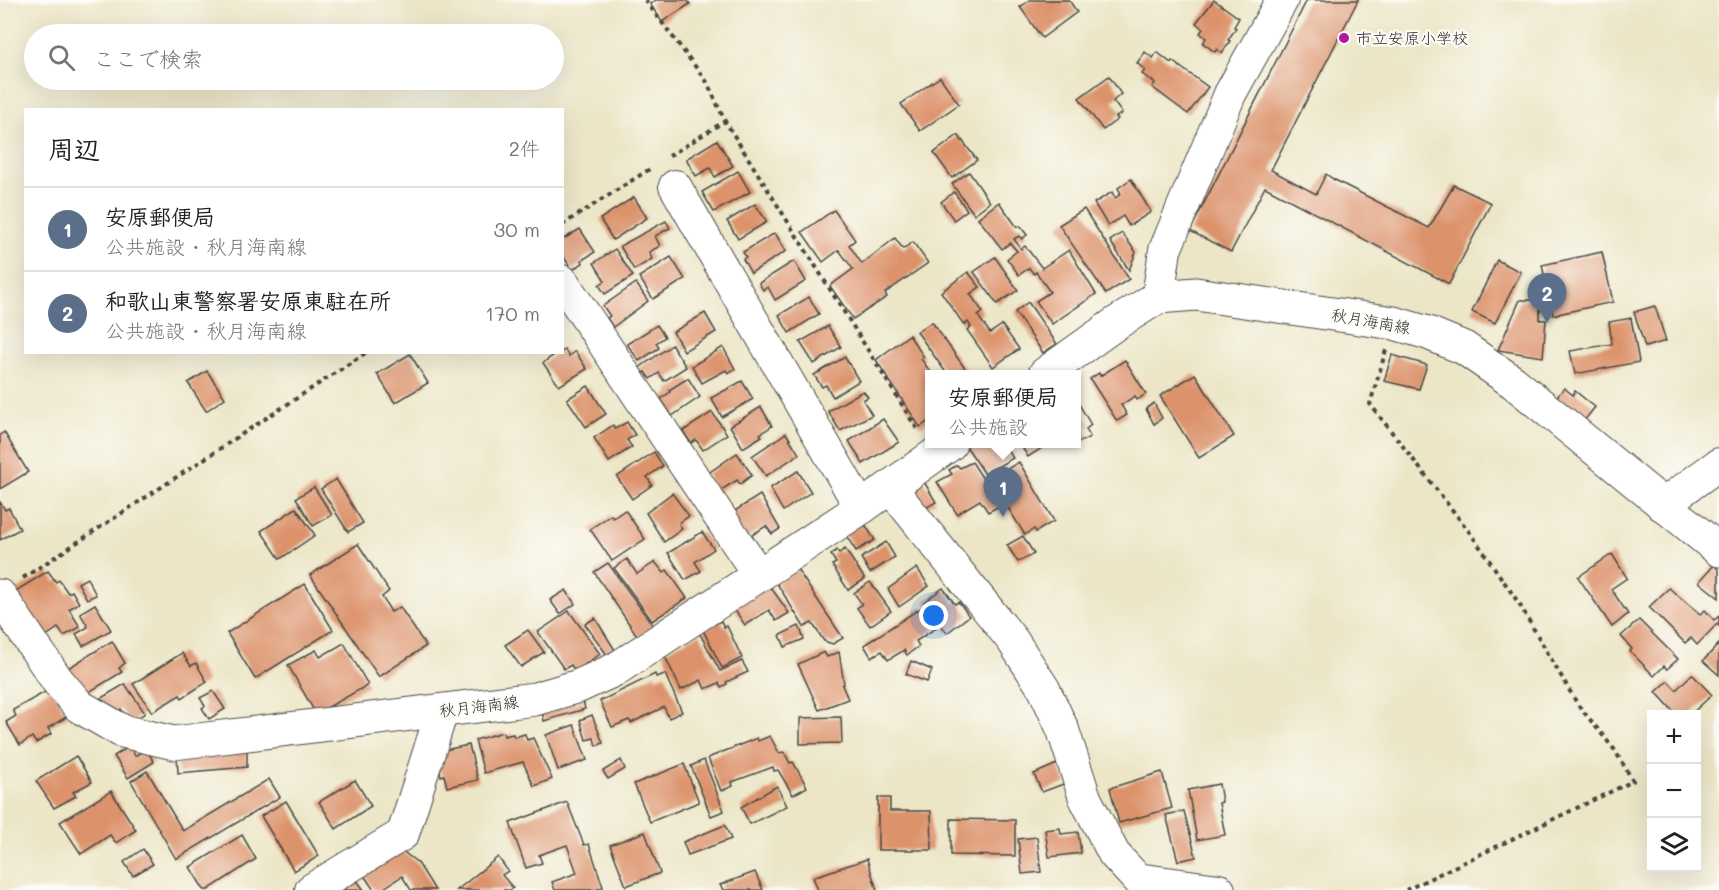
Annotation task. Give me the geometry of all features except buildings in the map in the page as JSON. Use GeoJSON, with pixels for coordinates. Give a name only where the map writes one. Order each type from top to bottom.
{"type":"FeatureCollection","features":[{"type":"Feature","properties":{"kind":"main road","name":"秋月海南線"},"geometry":{"type":"LineString","coordinates":[[1052,370],[1115,324],[1158,297],[1196,294],[1394,323],[1428,333],[1464,348],[1513,382],[1719,550]]}},
{"type":"Feature","properties":{"kind":"main road","name":"秋月海南線"},"geometry":{"type":"LineString","coordinates":[[9,589],[57,680],[79,706],[122,731],[174,743],[535,699],[579,686],[616,669],[861,508],[942,450]]}},
{"type":"Feature","properties":{"kind":"street"},"geometry":{"type":"LineString","coordinates":[[1158,297],[1165,250],[1230,94],[1282,0]]}},
{"type":"Feature","properties":{"kind":"street"},"geometry":{"type":"LineString","coordinates":[[667,169],[861,508]]}},
{"type":"Feature","properties":{"kind":"street"},"geometry":{"type":"LineString","coordinates":[[564,284],[758,574]]}},
{"type":"Feature","properties":{"kind":"street"},"geometry":{"type":"LineString","coordinates":[[1662,505],[1719,464]]}},
{"type":"Feature","properties":{"kind":"street"},"geometry":{"type":"LineString","coordinates":[[890,487],[1013,641],[1044,689],[1063,730],[1085,798],[1132,885],[1219,890]]}},
{"type":"Feature","properties":{"kind":"street"},"geometry":{"type":"LineString","coordinates":[[311,890],[403,834],[442,711]]}},
{"type":"Feature","properties":{"kind":"path"},"geometry":{"type":"LineString","coordinates":[[645,0],[706,82],[724,121],[925,424]]}},
{"type":"Feature","properties":{"kind":"path"},"geometry":{"type":"LineString","coordinates":[[564,224],[667,169],[724,121]]}},
{"type":"Feature","properties":{"kind":"path"},"geometry":{"type":"LineString","coordinates":[[1394,323],[1370,404],[1471,534],[1518,602],[1578,705],[1614,749],[1633,781],[1406,890]]}},
{"type":"Feature","properties":{"kind":"path"},"geometry":{"type":"LineString","coordinates":[[9,589],[364,354]]}},
{"type":"Feature","properties":{"kind":"place","name":"市立安原小学校"},"geometry":{"type":"Point","coordinates":[1344,38]}},
{"type":"Feature","properties":{"kind":"place","name":"和歌山東警察署安原東駐在所"},"geometry":{"type":"Point","coordinates":[1547,323]}},
{"type":"Feature","properties":{"kind":"place","name":"安原郵便局"},"geometry":{"type":"Point","coordinates":[1003,517]}}]}
